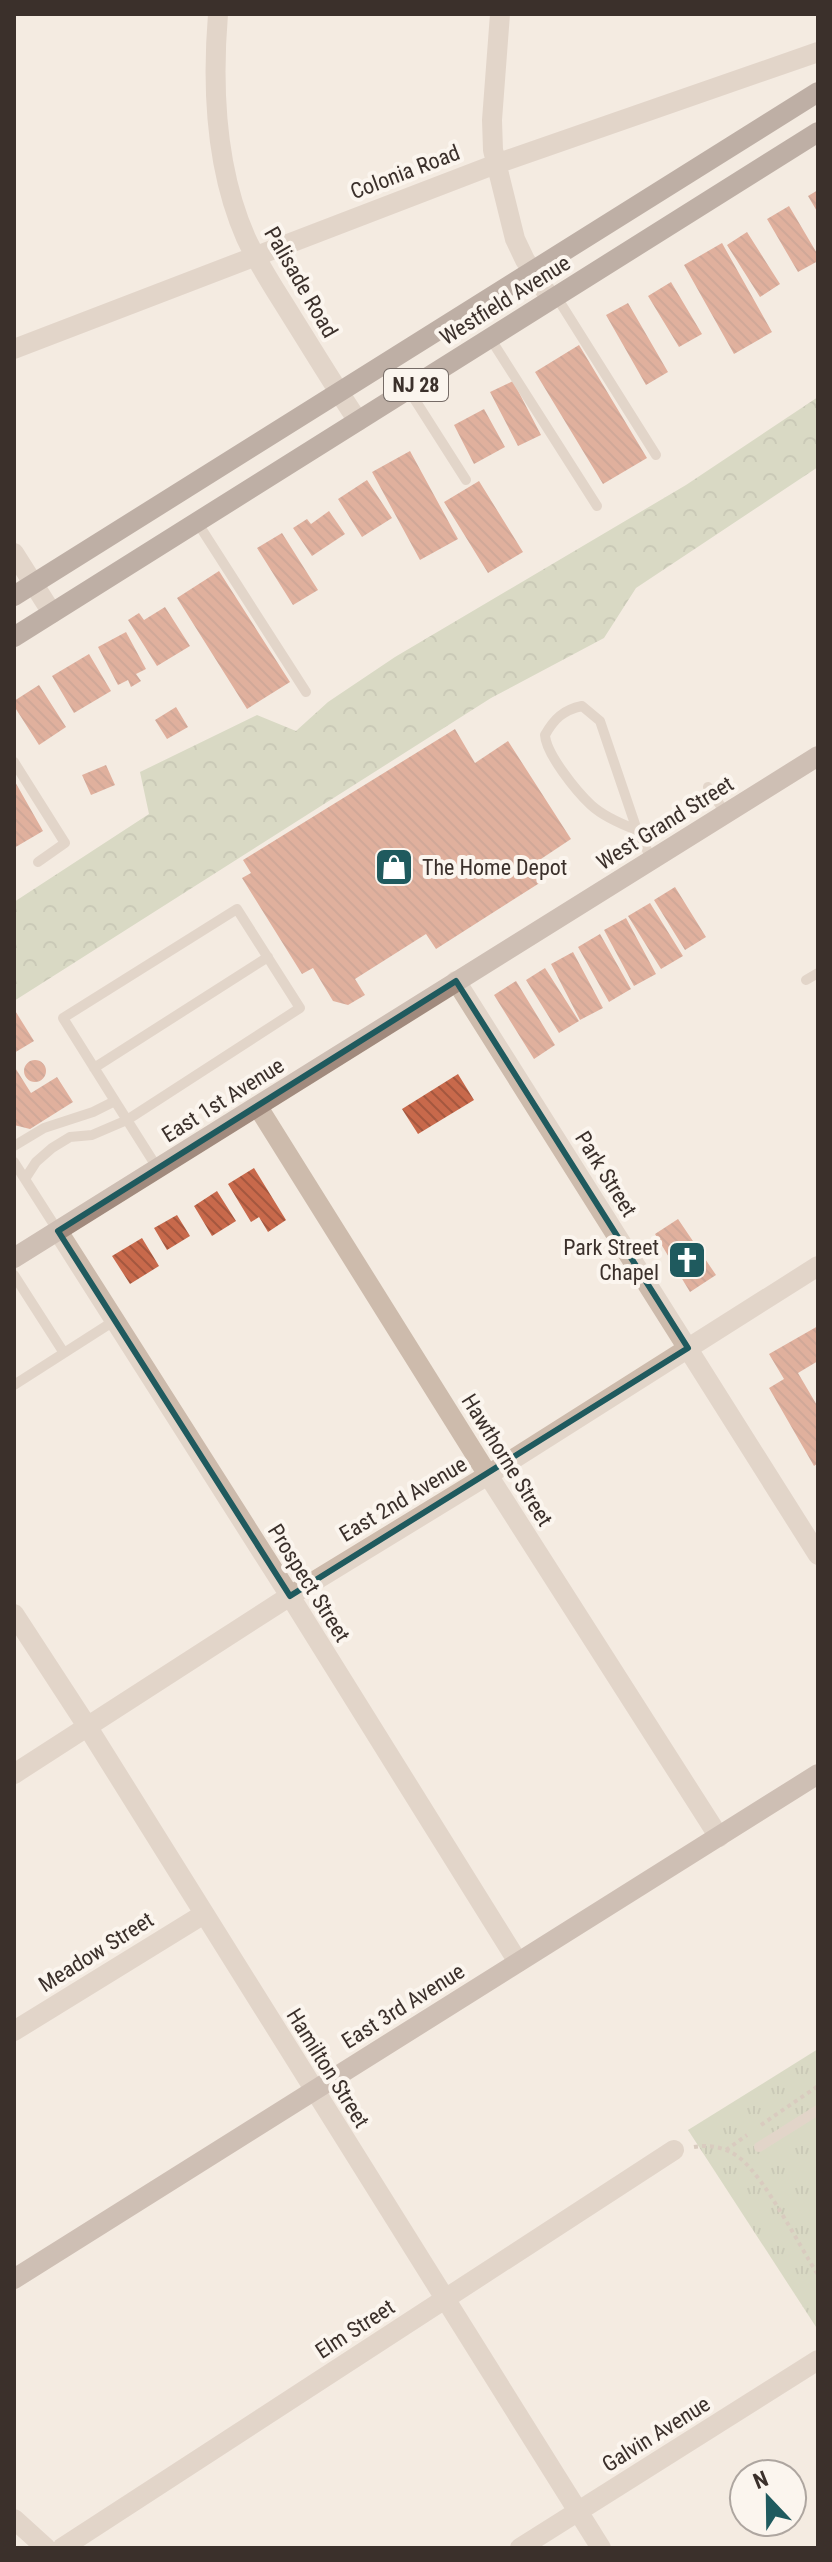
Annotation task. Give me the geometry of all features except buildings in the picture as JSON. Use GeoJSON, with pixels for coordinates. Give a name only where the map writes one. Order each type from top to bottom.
{"type":"FeatureCollection","features":[{"type":"Feature","properties":{"kind":"main road","name":"Westfield Avenue"},"geometry":{"type":"LineString","coordinates":[[14,596],[818,92]]}},
{"type":"Feature","properties":{"kind":"main road","name":"Westfield Avenue"},"geometry":{"type":"LineString","coordinates":[[14,637],[818,132]]}},
{"type":"Feature","properties":{"kind":"street","name":"Palisade Road"},"geometry":{"type":"LineString","coordinates":[[218,14],[215,50],[217,97],[224,162],[234,203],[255,255],[358,421]]}},
{"type":"Feature","properties":{"kind":"street"},"geometry":{"type":"LineString","coordinates":[[500,14],[492,120],[496,164],[515,239],[532,271],[553,298]]}},
{"type":"Feature","properties":{"kind":"street","name":"Colonia Road"},"geometry":{"type":"LineString","coordinates":[[14,349],[496,164],[818,52]]}},
{"type":"Feature","properties":{"kind":"street"},"geometry":{"type":"LineString","coordinates":[[14,553],[52,613]]}},
{"type":"Feature","properties":{"kind":"street","name":"West Grand Street"},"geometry":{"type":"LineString","coordinates":[[456,981],[818,756]]}},
{"type":"Feature","properties":{"kind":"street","name":"East 1st Avenue"},"geometry":{"type":"LineString","coordinates":[[14,1258],[456,981]]}},
{"type":"Feature","properties":{"kind":"street","name":"Park Street"},"geometry":{"type":"LineString","coordinates":[[456,981],[818,1555]]}},
{"type":"Feature","properties":{"kind":"street","name":"Hawthorne Street"},"geometry":{"type":"LineString","coordinates":[[258,1107],[719,1837]]}},
{"type":"Feature","properties":{"kind":"street","name":"Prospect Street"},"geometry":{"type":"LineString","coordinates":[[58,1231],[518,1962]]}},
{"type":"Feature","properties":{"kind":"street","name":"East 2nd Avenue"},"geometry":{"type":"LineString","coordinates":[[14,1774],[290,1596],[818,1266]]}},
{"type":"Feature","properties":{"kind":"street","name":"Hamilton Street"},"geometry":{"type":"LineString","coordinates":[[14,1614],[601,2548]]}},
{"type":"Feature","properties":{"kind":"street","name":"East 3rd Avenue"},"geometry":{"type":"LineString","coordinates":[[14,2279],[818,1774]]}},
{"type":"Feature","properties":{"kind":"street","name":"Meadow Street"},"geometry":{"type":"LineString","coordinates":[[14,2031],[204,1914]]}},
{"type":"Feature","properties":{"kind":"street","name":"Elm Street"},"geometry":{"type":"LineString","coordinates":[[62,2548],[674,2150]]}},
{"type":"Feature","properties":{"kind":"street","name":"Galvin Avenue"},"geometry":{"type":"LineString","coordinates":[[520,2548],[818,2360]]}},
{"type":"Feature","properties":{"kind":"street"},"geometry":{"type":"LineString","coordinates":[[14,2519],[46,2548]]}},
{"type":"Feature","properties":{"kind":"lane"},"geometry":{"type":"LineString","coordinates":[[553,298],[656,455]]}},
{"type":"Feature","properties":{"kind":"lane"},"geometry":{"type":"LineString","coordinates":[[490,338],[597,506]]}},
{"type":"Feature","properties":{"kind":"lane"},"geometry":{"type":"LineString","coordinates":[[408,389],[466,480]]}},
{"type":"Feature","properties":{"kind":"lane"},"geometry":{"type":"LineString","coordinates":[[197,522],[306,692]]}},
{"type":"Feature","properties":{"kind":"lane"},"geometry":{"type":"LineString","coordinates":[[637,830],[619,823],[591,805],[549,753],[545,735],[554,719],[582,706],[600,721],[637,830],[652,860]]}},
{"type":"Feature","properties":{"kind":"lane"},"geometry":{"type":"LineString","coordinates":[[14,762],[65,843],[38,862]]}},
{"type":"Feature","properties":{"kind":"lane"},"geometry":{"type":"LineString","coordinates":[[708,787],[726,814]]}},
{"type":"Feature","properties":{"kind":"lane"},"geometry":{"type":"LineString","coordinates":[[25,1179],[36,1162],[52,1148],[70,1137],[92,1135],[127,1120],[300,1008],[237,909],[63,1018],[94,1068],[115,1101],[127,1120],[158,1169]]}},
{"type":"Feature","properties":{"kind":"lane"},"geometry":{"type":"LineString","coordinates":[[94,1068],[268,957]]}},
{"type":"Feature","properties":{"kind":"lane"},"geometry":{"type":"LineString","coordinates":[[806,980],[818,973]]}},
{"type":"Feature","properties":{"kind":"lane"},"geometry":{"type":"LineString","coordinates":[[14,1146],[44,1128],[93,1112],[115,1101]]}},
{"type":"Feature","properties":{"kind":"lane"},"geometry":{"type":"LineString","coordinates":[[14,1162],[58,1231]]}},
{"type":"Feature","properties":{"kind":"lane"},"geometry":{"type":"LineString","coordinates":[[14,1275],[64,1353]]}},
{"type":"Feature","properties":{"kind":"lane"},"geometry":{"type":"LineString","coordinates":[[14,1385],[114,1321]]}},
{"type":"Feature","properties":{"kind":"lane"},"geometry":{"type":"LineString","coordinates":[[759,2147],[818,2110]]}},
{"type":"Feature","properties":{"kind":"path"},"geometry":{"type":"LineString","coordinates":[[726,2150],[818,2086]]}},
{"type":"Feature","properties":{"kind":"path"},"geometry":{"type":"LineString","coordinates":[[674,2150],[702,2146],[726,2150],[743,2160],[763,2186],[818,2275]]}},
{"type":"Feature","properties":{"kind":"highlighted area"},"geometry":{"type":"Polygon","coordinates":[[[456,981],[688,1348],[290,1596],[58,1231],[456,981]]]}},
{"type":"Feature","properties":{"kind":"green space"},"geometry":{"type":"Polygon","coordinates":[[[818,397],[818,467],[636,588],[604,638],[491,698],[14,1001],[14,902],[149,814],[140,772],[257,715],[296,731],[328,702],[395,657],[686,485],[818,397]]]}},
{"type":"Feature","properties":{"kind":"green space"},"geometry":{"type":"Polygon","coordinates":[[[818,2049],[818,2330],[688,2130],[818,2049]]]}},
{"type":"Feature","properties":{"kind":"place","name":"The Home Depot"},"geometry":{"type":"Point","coordinates":[394,867]}},
{"type":"Feature","properties":{"kind":"place","name":"Park Street Chapel"},"geometry":{"type":"Point","coordinates":[687,1260]}}]}
